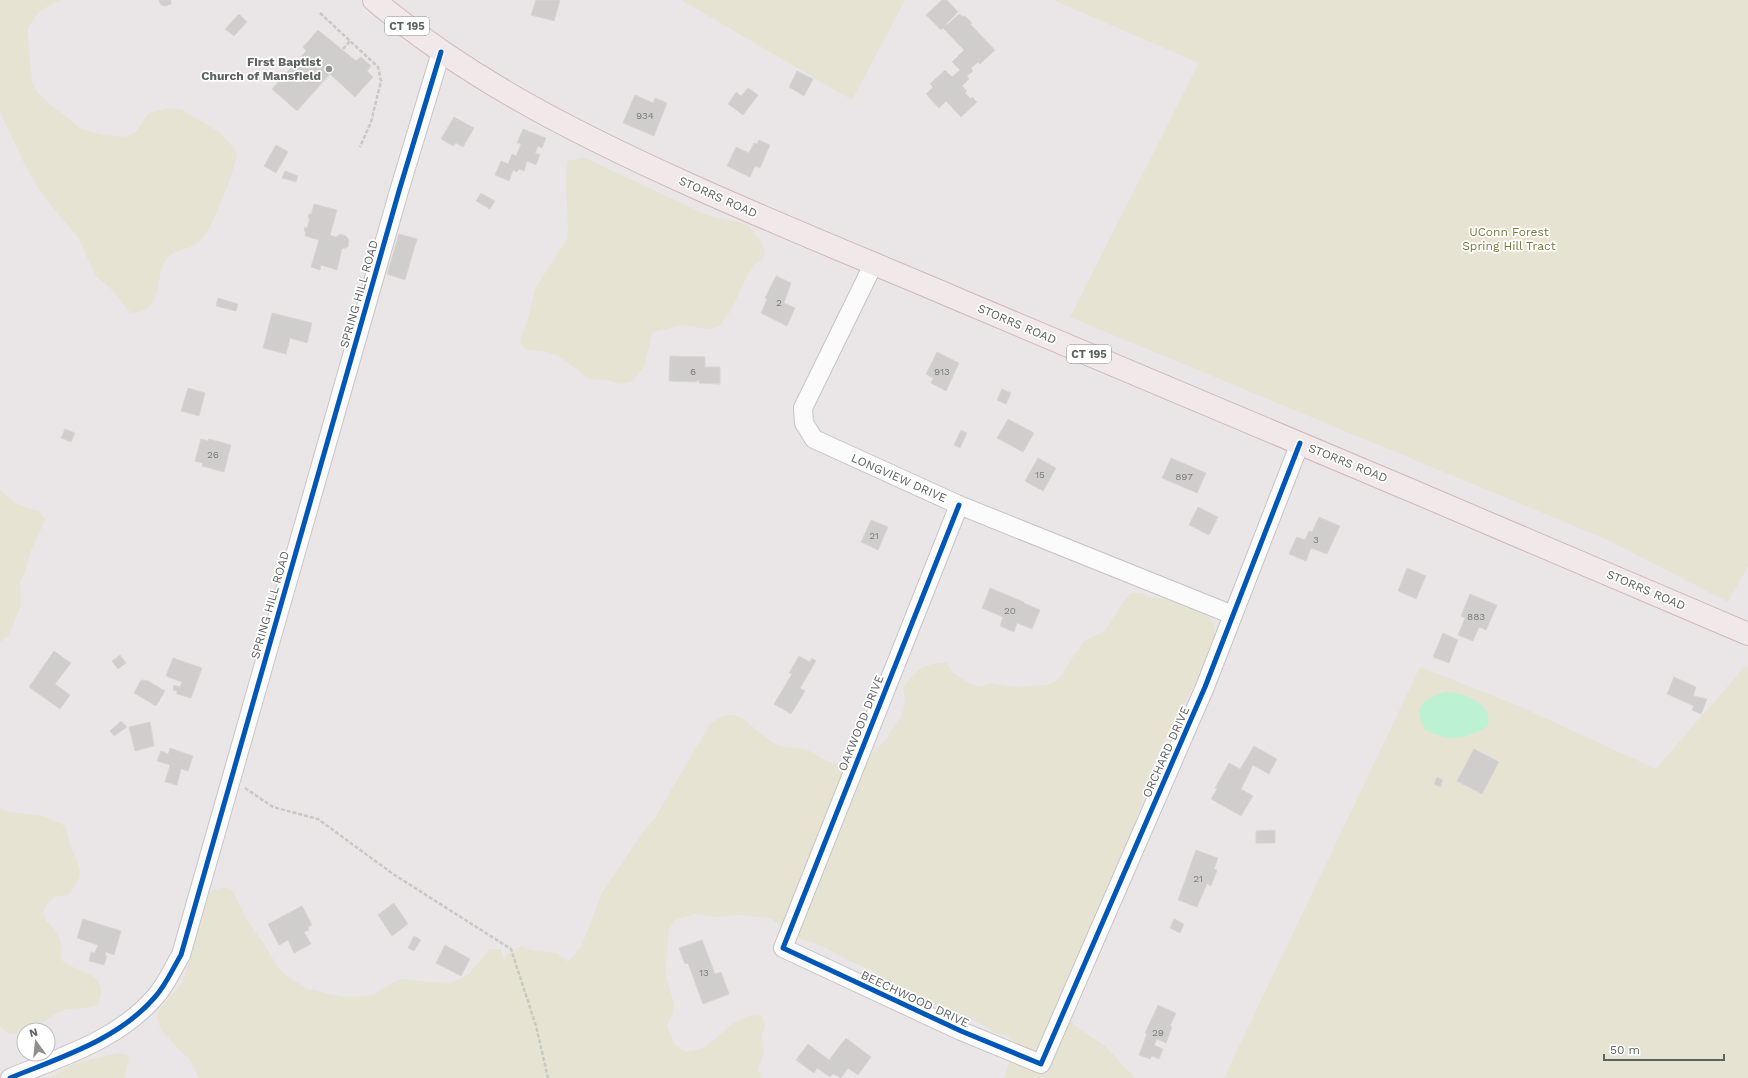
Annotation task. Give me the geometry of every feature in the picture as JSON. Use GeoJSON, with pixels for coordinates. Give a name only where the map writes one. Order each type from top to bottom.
{"type":"FeatureCollection","features":[{"type":"Feature","properties":{"kind":"main road","name":"STORRS ROAD"},"geometry":{"type":"LineString","coordinates":[[374,0],[441,52],[528,105],[608,148],[728,202],[1407,487],[1748,634]]}},
{"type":"Feature","properties":{"kind":"street","name":"SPRING HILL ROAD"},"geometry":{"type":"LineString","coordinates":[[10,1078],[89,1046],[130,1022],[156,996],[181,955],[399,191],[441,52]]}},
{"type":"Feature","properties":{"kind":"street","name":"LONGVIEW DRIVE"},"geometry":{"type":"LineString","coordinates":[[874,263],[803,408],[804,423],[814,439],[959,505],[1233,615]]}},
{"type":"Feature","properties":{"kind":"street","name":"ORCHARD DRIVE"},"geometry":{"type":"LineString","coordinates":[[1041,1064],[1205,686],[1300,443]]}},
{"type":"Feature","properties":{"kind":"street","name":"OAKWOOD DRIVE"},"geometry":{"type":"LineString","coordinates":[[783,948],[959,505]]}},
{"type":"Feature","properties":{"kind":"street","name":"BEECHWOOD DRIVE"},"geometry":{"type":"LineString","coordinates":[[783,948],[961,1031],[1041,1064]]}},
{"type":"Feature","properties":{"kind":"path"},"geometry":{"type":"LineString","coordinates":[[320,12],[378,67],[381,75],[381,81],[371,122],[360,147]]}},
{"type":"Feature","properties":{"kind":"path"},"geometry":{"type":"LineString","coordinates":[[343,49],[350,41]]}},
{"type":"Feature","properties":{"kind":"path"},"geometry":{"type":"LineString","coordinates":[[231,778],[273,807],[318,819],[393,874],[511,949],[536,1026],[548,1078]]}},
{"type":"Feature","properties":{"kind":"green space"},"geometry":{"type":"Polygon","coordinates":[[[0,0],[60,0],[41,10],[28,28],[32,82],[37,92],[53,107],[80,128],[101,135],[126,137],[136,132],[149,113],[170,108],[182,110],[222,134],[237,153],[222,201],[203,238],[194,246],[177,251],[167,258],[160,274],[154,300],[149,307],[142,311],[131,313],[111,289],[95,275],[78,237],[44,197],[27,169],[0,112],[0,0]]]}},
{"type":"Feature","properties":{"kind":"green space"},"geometry":{"type":"Polygon","coordinates":[[[681,0],[905,0],[852,100],[681,0]]]}},
{"type":"Feature","properties":{"kind":"green space","name":"UConn Forest Spring Hill Tract"},"geometry":{"type":"Polygon","coordinates":[[[1053,0],[1748,0],[1748,566],[1728,602],[1608,540],[1070,317],[1199,63],[1053,0]]]}},
{"type":"Feature","properties":{"kind":"green space"},"geometry":{"type":"Polygon","coordinates":[[[585,158],[707,215],[748,225],[762,243],[765,253],[763,258],[754,265],[748,274],[730,312],[719,326],[709,329],[683,325],[656,331],[652,334],[644,367],[632,381],[621,384],[606,380],[589,379],[558,356],[548,352],[526,349],[522,346],[520,341],[529,316],[535,289],[567,239],[566,174],[568,161],[585,158]]]}},
{"type":"Feature","properties":{"kind":"green space"},"geometry":{"type":"Polygon","coordinates":[[[0,489],[17,504],[39,511],[45,520],[31,550],[25,572],[20,582],[21,605],[9,635],[0,642],[0,489]]]}},
{"type":"Feature","properties":{"kind":"green space"},"geometry":{"type":"Polygon","coordinates":[[[1131,593],[1142,593],[1152,598],[1174,600],[1205,615],[1214,622],[1215,634],[1211,654],[1164,740],[1156,759],[1132,833],[1056,1005],[1069,1016],[1074,1025],[1105,1046],[1135,1078],[1004,1078],[1015,1045],[1009,1036],[993,1032],[985,1026],[959,1013],[917,999],[888,983],[871,970],[847,960],[827,948],[797,937],[770,918],[738,915],[717,917],[696,914],[675,920],[669,929],[665,973],[674,1004],[672,1015],[667,1025],[675,1045],[686,1052],[702,1048],[709,1044],[730,1026],[745,1017],[753,1015],[762,1016],[765,1027],[761,1037],[764,1053],[758,1069],[761,1078],[199,1078],[189,1058],[181,1052],[160,1028],[157,1017],[161,1007],[183,982],[189,961],[193,928],[206,897],[214,890],[225,887],[233,891],[246,919],[266,947],[279,969],[307,989],[352,997],[374,995],[393,982],[403,979],[448,984],[468,975],[490,949],[501,949],[504,960],[507,954],[522,946],[533,951],[556,953],[568,962],[582,945],[602,893],[641,835],[655,818],[709,726],[719,718],[728,715],[736,716],[743,719],[776,744],[785,747],[807,750],[829,762],[847,764],[856,762],[872,753],[890,733],[900,717],[904,707],[905,696],[903,689],[911,677],[921,669],[933,664],[947,663],[952,672],[970,684],[981,687],[991,683],[1014,687],[1048,685],[1058,680],[1084,641],[1105,631],[1124,601],[1131,593]]]}},
{"type":"Feature","properties":{"kind":"green space"},"geometry":{"type":"Polygon","coordinates":[[[1745,666],[1748,667],[1748,1078],[1224,1078],[1420,667],[1523,708],[1656,769],[1745,666]]]}},
{"type":"Feature","properties":{"kind":"green space"},"geometry":{"type":"Polygon","coordinates":[[[0,808],[9,812],[43,816],[65,826],[70,844],[79,866],[80,871],[78,882],[68,895],[59,896],[50,900],[43,911],[46,921],[54,929],[60,939],[62,961],[92,976],[101,986],[101,994],[98,1004],[88,1008],[67,1009],[57,1013],[43,1022],[16,1022],[16,1033],[9,1034],[0,1026],[0,808]]]}},
{"type":"Feature","properties":{"kind":"green space"},"geometry":{"type":"Polygon","coordinates":[[[118,1053],[129,1056],[125,1078],[49,1078],[76,1063],[118,1053]]]}},
{"type":"Feature","properties":{"kind":"shaded area"},"geometry":{"type":"Polygon","coordinates":[[[1445,692],[1460,694],[1475,700],[1486,711],[1488,726],[1472,734],[1457,738],[1434,734],[1425,730],[1421,722],[1420,715],[1422,705],[1430,698],[1445,692]]]}},
{"type":"Feature","properties":{"kind":"building"},"geometry":{"type":"Polygon","coordinates":[[[159,0],[171,0],[171,4],[165,6],[161,5],[159,0]]]}},
{"type":"Feature","properties":{"kind":"building"},"geometry":{"type":"Polygon","coordinates":[[[536,0],[560,0],[554,21],[531,15],[536,0]]]}},
{"type":"Feature","properties":{"kind":"building"},"geometry":{"type":"Polygon","coordinates":[[[942,0],[947,0],[958,12],[946,24],[947,25],[959,14],[963,17],[965,16],[972,23],[970,24],[995,50],[980,64],[978,62],[971,68],[973,71],[967,76],[969,79],[962,86],[967,91],[965,93],[977,102],[961,117],[946,101],[939,108],[926,94],[933,87],[930,84],[945,70],[952,77],[960,70],[952,62],[964,50],[943,28],[941,30],[926,15],[942,0]]]}},
{"type":"Feature","properties":{"kind":"building"},"geometry":{"type":"Polygon","coordinates":[[[239,14],[247,22],[234,36],[225,29],[239,14]]]}},
{"type":"Feature","properties":{"kind":"building","name":"First Baptist Church of Mansfield"},"geometry":{"type":"Polygon","coordinates":[[[318,30],[356,61],[361,57],[371,66],[367,71],[373,77],[355,97],[330,74],[297,111],[272,89],[306,51],[303,47],[318,30]]]}},
{"type":"Feature","properties":{"kind":"building"},"geometry":{"type":"Polygon","coordinates":[[[797,71],[813,79],[804,96],[789,87],[797,71]]]}},
{"type":"Feature","properties":{"kind":"building"},"geometry":{"type":"Polygon","coordinates":[[[748,88],[758,95],[743,115],[728,104],[736,92],[741,96],[748,88]]]}},
{"type":"Feature","properties":{"kind":"building"},"geometry":{"type":"Polygon","coordinates":[[[635,95],[653,103],[655,98],[667,103],[654,136],[623,123],[635,95]]]}},
{"type":"Feature","properties":{"kind":"building"},"geometry":{"type":"Polygon","coordinates":[[[454,117],[474,128],[463,147],[456,143],[453,146],[441,139],[454,117]]]}},
{"type":"Feature","properties":{"kind":"building"},"geometry":{"type":"Polygon","coordinates":[[[523,129],[546,138],[542,148],[538,146],[535,153],[540,155],[536,165],[527,161],[524,171],[519,169],[517,172],[513,170],[509,181],[495,175],[501,161],[508,164],[512,154],[516,156],[521,144],[517,143],[523,129]]]}},
{"type":"Feature","properties":{"kind":"building"},"geometry":{"type":"Polygon","coordinates":[[[759,140],[770,145],[760,168],[755,166],[750,177],[727,166],[736,147],[749,153],[754,143],[757,144],[759,140]]]}},
{"type":"Feature","properties":{"kind":"building"},"geometry":{"type":"Polygon","coordinates":[[[276,145],[288,152],[276,173],[264,166],[276,145]]]}},
{"type":"Feature","properties":{"kind":"building"},"geometry":{"type":"Polygon","coordinates":[[[285,171],[298,176],[296,182],[282,178],[285,171]]]}},
{"type":"Feature","properties":{"kind":"building"},"geometry":{"type":"Polygon","coordinates":[[[481,193],[495,201],[490,209],[476,201],[481,193]]]}},
{"type":"Feature","properties":{"kind":"building"},"geometry":{"type":"Polygon","coordinates":[[[314,204],[337,210],[330,235],[336,237],[340,234],[346,236],[349,240],[348,247],[342,249],[337,270],[321,265],[320,270],[311,267],[319,240],[305,236],[306,232],[304,231],[305,227],[307,228],[310,218],[308,218],[309,214],[311,214],[314,204]]]}},
{"type":"Feature","properties":{"kind":"building"},"geometry":{"type":"Polygon","coordinates":[[[399,234],[417,239],[405,280],[387,274],[399,234]]]}},
{"type":"Feature","properties":{"kind":"building"},"geometry":{"type":"Polygon","coordinates":[[[776,276],[791,283],[784,303],[795,308],[787,326],[761,313],[767,299],[765,298],[776,276]]]}},
{"type":"Feature","properties":{"kind":"building"},"geometry":{"type":"Polygon","coordinates":[[[218,298],[238,304],[236,311],[216,306],[218,298]]]}},
{"type":"Feature","properties":{"kind":"building"},"geometry":{"type":"Polygon","coordinates":[[[272,313],[312,323],[307,343],[290,338],[286,354],[263,348],[272,313]]]}},
{"type":"Feature","properties":{"kind":"building"},"geometry":{"type":"Polygon","coordinates":[[[937,352],[959,363],[946,391],[931,383],[933,378],[926,374],[937,352]]]}},
{"type":"Feature","properties":{"kind":"building"},"geometry":{"type":"Polygon","coordinates":[[[670,356],[705,357],[705,367],[720,367],[720,384],[699,383],[699,380],[695,382],[669,381],[670,356]]]}},
{"type":"Feature","properties":{"kind":"building"},"geometry":{"type":"Polygon","coordinates":[[[188,388],[205,393],[199,416],[181,411],[188,388]]]}},
{"type":"Feature","properties":{"kind":"building"},"geometry":{"type":"Polygon","coordinates":[[[1002,389],[1011,393],[1006,404],[997,400],[1002,389]]]}},
{"type":"Feature","properties":{"kind":"building"},"geometry":{"type":"Polygon","coordinates":[[[1008,419],[1034,433],[1023,452],[997,438],[1008,419]]]}},
{"type":"Feature","properties":{"kind":"building"},"geometry":{"type":"Polygon","coordinates":[[[65,429],[75,433],[71,442],[61,438],[65,429]]]}},
{"type":"Feature","properties":{"kind":"building"},"geometry":{"type":"Polygon","coordinates":[[[961,430],[967,433],[960,448],[954,445],[961,430]]]}},
{"type":"Feature","properties":{"kind":"building"},"geometry":{"type":"Polygon","coordinates":[[[201,439],[208,441],[209,439],[231,445],[224,472],[202,466],[203,463],[195,461],[201,439]]]}},
{"type":"Feature","properties":{"kind":"building"},"geometry":{"type":"Polygon","coordinates":[[[1038,458],[1056,468],[1043,491],[1025,481],[1038,458]]]}},
{"type":"Feature","properties":{"kind":"building"},"geometry":{"type":"Polygon","coordinates":[[[1171,458],[1206,473],[1197,493],[1162,478],[1171,458]]]}},
{"type":"Feature","properties":{"kind":"building"},"geometry":{"type":"Polygon","coordinates":[[[1198,507],[1218,517],[1209,535],[1189,525],[1198,507]]]}},
{"type":"Feature","properties":{"kind":"building"},"geometry":{"type":"Polygon","coordinates":[[[1319,517],[1340,526],[1327,554],[1311,548],[1306,561],[1289,554],[1296,538],[1305,540],[1309,531],[1312,532],[1319,517]]]}},
{"type":"Feature","properties":{"kind":"building"},"geometry":{"type":"Polygon","coordinates":[[[871,520],[888,527],[878,550],[861,542],[871,520]]]}},
{"type":"Feature","properties":{"kind":"building"},"geometry":{"type":"Polygon","coordinates":[[[1407,568],[1426,576],[1416,599],[1398,591],[1407,568]]]}},
{"type":"Feature","properties":{"kind":"building"},"geometry":{"type":"Polygon","coordinates":[[[990,588],[1040,610],[1032,629],[1017,623],[1014,632],[1000,626],[1003,617],[982,608],[990,588]]]}},
{"type":"Feature","properties":{"kind":"building"},"geometry":{"type":"Polygon","coordinates":[[[1470,594],[1497,605],[1486,630],[1479,627],[1473,641],[1458,635],[1465,618],[1461,616],[1470,594]]]}},
{"type":"Feature","properties":{"kind":"building"},"geometry":{"type":"Polygon","coordinates":[[[1443,633],[1458,640],[1449,663],[1433,657],[1443,633]]]}},
{"type":"Feature","properties":{"kind":"building"},"geometry":{"type":"Polygon","coordinates":[[[54,651],[71,663],[55,684],[70,695],[60,709],[29,687],[54,651]]]}},
{"type":"Feature","properties":{"kind":"building"},"geometry":{"type":"Polygon","coordinates":[[[120,655],[126,663],[118,669],[112,661],[120,655]]]}},
{"type":"Feature","properties":{"kind":"building"},"geometry":{"type":"Polygon","coordinates":[[[799,656],[810,662],[812,658],[816,661],[800,688],[805,691],[791,714],[774,704],[792,674],[789,673],[799,656]]]}},
{"type":"Feature","properties":{"kind":"building"},"geometry":{"type":"Polygon","coordinates":[[[173,658],[202,668],[191,698],[177,694],[177,691],[173,690],[174,685],[180,687],[182,682],[166,676],[173,658]]]}},
{"type":"Feature","properties":{"kind":"building"},"geometry":{"type":"Polygon","coordinates":[[[1674,677],[1696,687],[1693,696],[1707,699],[1701,714],[1692,710],[1694,706],[1667,694],[1674,677]]]}},
{"type":"Feature","properties":{"kind":"building"},"geometry":{"type":"Polygon","coordinates":[[[141,680],[148,681],[165,691],[156,706],[134,693],[141,680]]]}},
{"type":"Feature","properties":{"kind":"building"},"geometry":{"type":"Polygon","coordinates":[[[121,721],[127,727],[114,736],[110,731],[121,721]]]}},
{"type":"Feature","properties":{"kind":"building"},"geometry":{"type":"Polygon","coordinates":[[[150,722],[154,746],[135,751],[129,727],[150,722]]]}},
{"type":"Feature","properties":{"kind":"building"},"geometry":{"type":"Polygon","coordinates":[[[1254,746],[1277,759],[1269,774],[1253,765],[1241,789],[1253,796],[1241,816],[1211,799],[1217,789],[1215,788],[1229,763],[1240,769],[1254,746]]]}},
{"type":"Feature","properties":{"kind":"building"},"geometry":{"type":"Polygon","coordinates":[[[170,748],[193,756],[188,771],[181,769],[177,785],[165,782],[170,765],[157,761],[161,751],[168,754],[170,748]]]}},
{"type":"Feature","properties":{"kind":"building"},"geometry":{"type":"Polygon","coordinates":[[[1474,749],[1499,762],[1482,794],[1457,781],[1474,749]]]}},
{"type":"Feature","properties":{"kind":"building"},"geometry":{"type":"Polygon","coordinates":[[[1437,777],[1443,780],[1440,787],[1434,784],[1437,777]]]}},
{"type":"Feature","properties":{"kind":"building"},"geometry":{"type":"Polygon","coordinates":[[[1275,830],[1275,843],[1256,843],[1256,831],[1275,830]]]}},
{"type":"Feature","properties":{"kind":"building"},"geometry":{"type":"Polygon","coordinates":[[[1196,850],[1218,858],[1214,869],[1217,870],[1211,886],[1207,884],[1197,907],[1178,900],[1196,850]]]}},
{"type":"Feature","properties":{"kind":"building"},"geometry":{"type":"Polygon","coordinates":[[[394,903],[408,924],[392,936],[378,915],[394,903]]]}},
{"type":"Feature","properties":{"kind":"building"},"geometry":{"type":"Polygon","coordinates":[[[302,906],[312,925],[308,927],[309,930],[304,932],[311,944],[294,953],[288,940],[279,945],[268,924],[302,906]]]}},
{"type":"Feature","properties":{"kind":"building"},"geometry":{"type":"Polygon","coordinates":[[[83,919],[121,931],[114,955],[106,952],[105,955],[107,956],[104,965],[89,961],[91,952],[95,953],[98,945],[77,938],[83,919]]]}},
{"type":"Feature","properties":{"kind":"building"},"geometry":{"type":"Polygon","coordinates":[[[1174,919],[1184,924],[1180,933],[1170,928],[1174,919]]]}},
{"type":"Feature","properties":{"kind":"building"},"geometry":{"type":"Polygon","coordinates":[[[414,936],[421,940],[414,951],[408,948],[414,936]]]}},
{"type":"Feature","properties":{"kind":"building"},"geometry":{"type":"Polygon","coordinates":[[[702,940],[715,974],[721,972],[729,994],[703,1004],[688,963],[685,964],[679,948],[702,940]]]}},
{"type":"Feature","properties":{"kind":"building"},"geometry":{"type":"Polygon","coordinates":[[[445,945],[470,959],[461,976],[436,963],[445,945]]]}},
{"type":"Feature","properties":{"kind":"building"},"geometry":{"type":"Polygon","coordinates":[[[1158,1005],[1176,1013],[1170,1026],[1172,1027],[1166,1043],[1157,1039],[1154,1045],[1163,1049],[1159,1059],[1152,1056],[1150,1059],[1139,1055],[1147,1034],[1145,1033],[1158,1005]]]}},
{"type":"Feature","properties":{"kind":"building"},"geometry":{"type":"Polygon","coordinates":[[[846,1038],[871,1057],[858,1075],[848,1068],[841,1078],[833,1074],[830,1077],[817,1068],[814,1073],[796,1060],[808,1044],[829,1060],[846,1038]]]}},
{"type":"Feature","properties":{"kind":"cycle path"},"geometry":{"type":"LineString","coordinates":[[10,1078],[88,1046],[124,1025],[155,997],[166,982],[181,955],[399,191],[441,52]]}},
{"type":"Feature","properties":{"kind":"cycle path"},"geometry":{"type":"LineString","coordinates":[[959,505],[783,948],[961,1031],[1041,1064],[1205,687],[1300,443]]}},
{"type":"Feature","properties":{"kind":"place","name":"First Baptist Church of Mansfield"},"geometry":{"type":"Point","coordinates":[329,69]}}]}
